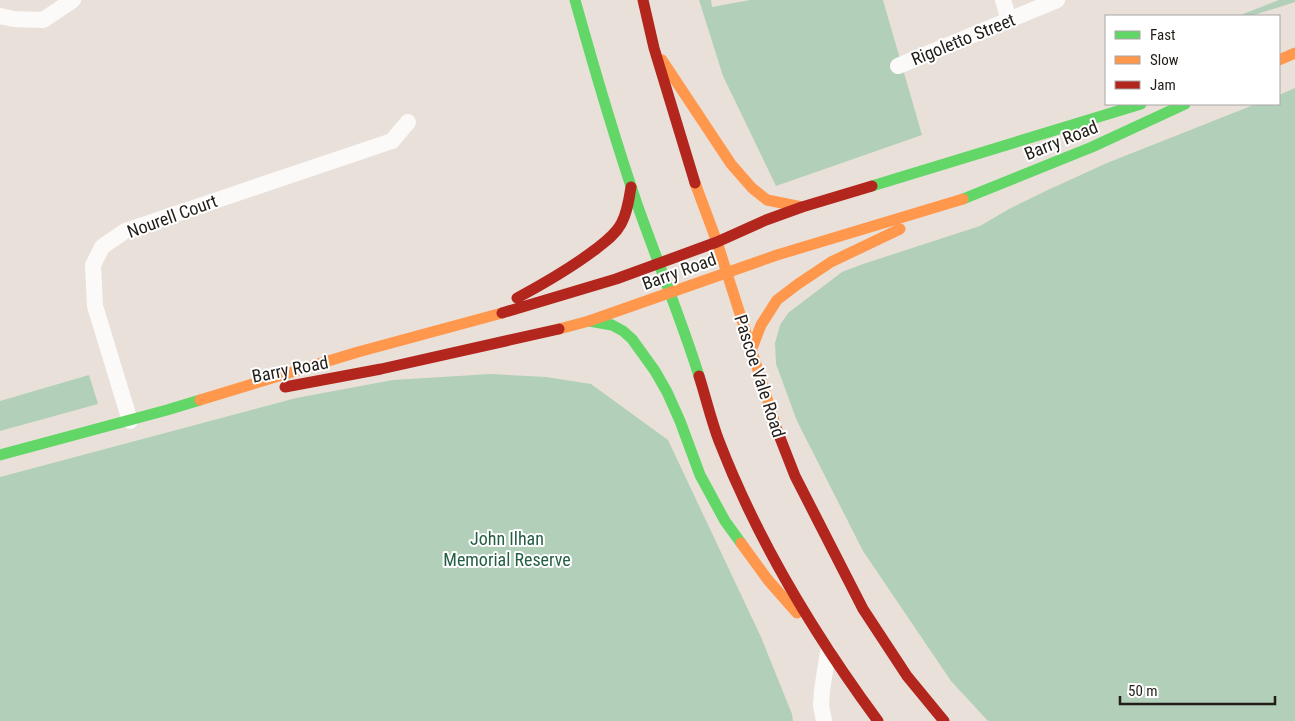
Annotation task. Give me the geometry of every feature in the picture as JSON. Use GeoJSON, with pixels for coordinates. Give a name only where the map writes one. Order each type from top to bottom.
{"type":"FeatureCollection","features":[{"type":"Feature","properties":{"kind":"main road"},"geometry":{"type":"LineString","coordinates":[[575,0],[631,187],[689,345],[719,439],[740,490],[789,588],[828,652],[878,721]]}},
{"type":"Feature","properties":{"kind":"main road","name":"Pascoe Vale Road"},"geometry":{"type":"LineString","coordinates":[[643,0],[654,48],[697,188],[717,242],[751,351],[794,476],[863,609],[907,676],[944,721]]}},
{"type":"Feature","properties":{"kind":"main road"},"geometry":{"type":"LineString","coordinates":[[654,48],[731,164],[752,188],[767,200],[802,207]]}},
{"type":"Feature","properties":{"kind":"main road"},"geometry":{"type":"LineString","coordinates":[[1280,60],[1295,54]]}},
{"type":"Feature","properties":{"kind":"main road","name":"Barry Road"},"geometry":{"type":"LineString","coordinates":[[0,455],[168,410],[358,352],[472,322],[616,280],[717,242],[766,220],[802,207],[1138,105]]}},
{"type":"Feature","properties":{"kind":"main road","name":"Barry Road"},"geometry":{"type":"LineString","coordinates":[[168,410],[381,369],[589,322],[786,252],[960,200],[1092,147],[1183,105]]}},
{"type":"Feature","properties":{"kind":"main road"},"geometry":{"type":"LineString","coordinates":[[472,322],[556,278],[610,238],[621,224],[631,187]]}},
{"type":"Feature","properties":{"kind":"main road"},"geometry":{"type":"LineString","coordinates":[[751,351],[761,325],[777,300],[798,284],[831,262],[960,200]]}},
{"type":"Feature","properties":{"kind":"main road"},"geometry":{"type":"LineString","coordinates":[[589,322],[612,324],[632,339],[655,371],[670,399],[700,475],[725,521],[768,580],[816,633]]}},
{"type":"Feature","properties":{"kind":"street"},"geometry":{"type":"LineString","coordinates":[[0,16],[14,19],[43,20],[73,0]]}},
{"type":"Feature","properties":{"kind":"street"},"geometry":{"type":"LineString","coordinates":[[1004,0],[1009,20]]}},
{"type":"Feature","properties":{"kind":"street","name":"Rigoletto Street"},"geometry":{"type":"LineString","coordinates":[[898,66],[1057,0]]}},
{"type":"Feature","properties":{"kind":"street","name":"Nourell Court"},"geometry":{"type":"LineString","coordinates":[[130,420],[95,306],[93,265],[102,247],[125,231],[392,141],[408,122]]}},
{"type":"Feature","properties":{"kind":"street"},"geometry":{"type":"LineString","coordinates":[[824,721],[821,705],[828,652]]}},
{"type":"Feature","properties":{"kind":"green space"},"geometry":{"type":"Polygon","coordinates":[[[699,0],[711,0],[712,7],[750,0],[883,0],[922,135],[776,186],[723,76],[699,0]]]}},
{"type":"Feature","properties":{"kind":"green space"},"geometry":{"type":"Polygon","coordinates":[[[1279,0],[1295,0],[1295,2],[1254,15],[1241,15],[1279,0]]]}},
{"type":"Feature","properties":{"kind":"green space"},"geometry":{"type":"Polygon","coordinates":[[[1295,88],[1295,721],[988,721],[951,681],[863,551],[797,421],[776,364],[775,343],[780,325],[788,313],[842,272],[980,226],[1009,209],[1107,163],[1253,105],[1280,105],[1280,95],[1295,88]]]}},
{"type":"Feature","properties":{"kind":"green space","name":"John Ilhan Memorial Reserve"},"geometry":{"type":"Polygon","coordinates":[[[490,374],[546,377],[591,384],[668,440],[761,637],[792,714],[793,721],[0,721],[0,477],[296,398],[393,380],[490,374]]]}},
{"type":"Feature","properties":{"kind":"green space"},"geometry":{"type":"Polygon","coordinates":[[[89,375],[98,404],[0,431],[0,401],[89,375]]]}},
{"type":"Feature","properties":{"kind":"traffic: fast"},"geometry":{"type":"LineString","coordinates":[[575,0],[604,102],[629,179],[699,376]]}},
{"type":"Feature","properties":{"kind":"traffic: fast"},"geometry":{"type":"LineString","coordinates":[[872,186],[1138,105]]}},
{"type":"Feature","properties":{"kind":"traffic: fast"},"geometry":{"type":"LineString","coordinates":[[963,199],[1092,147],[1183,105]]}},
{"type":"Feature","properties":{"kind":"traffic: fast"},"geometry":{"type":"LineString","coordinates":[[589,321],[612,325],[623,331],[632,339],[655,371],[680,421],[700,475],[725,521],[741,543]]}},
{"type":"Feature","properties":{"kind":"traffic: fast"},"geometry":{"type":"LineString","coordinates":[[0,455],[200,400]]}},
{"type":"Feature","properties":{"kind":"traffic: slow"},"geometry":{"type":"LineString","coordinates":[[1280,60],[1295,53]]}},
{"type":"Feature","properties":{"kind":"traffic: slow"},"geometry":{"type":"LineString","coordinates":[[662,60],[731,164],[752,188],[767,200],[802,207]]}},
{"type":"Feature","properties":{"kind":"traffic: slow"},"geometry":{"type":"LineString","coordinates":[[695,183],[717,242],[777,430]]}},
{"type":"Feature","properties":{"kind":"traffic: slow"},"geometry":{"type":"LineString","coordinates":[[559,329],[589,321],[777,255],[963,199]]}},
{"type":"Feature","properties":{"kind":"traffic: slow"},"geometry":{"type":"LineString","coordinates":[[751,351],[761,325],[777,300],[831,262],[900,229]]}},
{"type":"Feature","properties":{"kind":"traffic: slow"},"geometry":{"type":"LineString","coordinates":[[200,400],[358,352],[502,313]]}},
{"type":"Feature","properties":{"kind":"traffic: slow"},"geometry":{"type":"LineString","coordinates":[[741,543],[768,580],[797,613]]}},
{"type":"Feature","properties":{"kind":"traffic: jam"},"geometry":{"type":"LineString","coordinates":[[643,0],[654,48],[695,183]]}},
{"type":"Feature","properties":{"kind":"traffic: jam"},"geometry":{"type":"LineString","coordinates":[[502,313],[616,279],[717,242],[766,220],[872,186]]}},
{"type":"Feature","properties":{"kind":"traffic: jam"},"geometry":{"type":"LineString","coordinates":[[517,298],[577,263],[613,235],[619,228],[625,215],[631,187]]}},
{"type":"Feature","properties":{"kind":"traffic: jam"},"geometry":{"type":"LineString","coordinates":[[285,387],[381,369],[559,329]]}},
{"type":"Feature","properties":{"kind":"traffic: jam"},"geometry":{"type":"LineString","coordinates":[[699,376],[713,425],[751,515],[810,621],[878,721]]}},
{"type":"Feature","properties":{"kind":"traffic: jam"},"geometry":{"type":"LineString","coordinates":[[777,430],[795,476],[863,609],[907,676],[944,721]]}}]}
